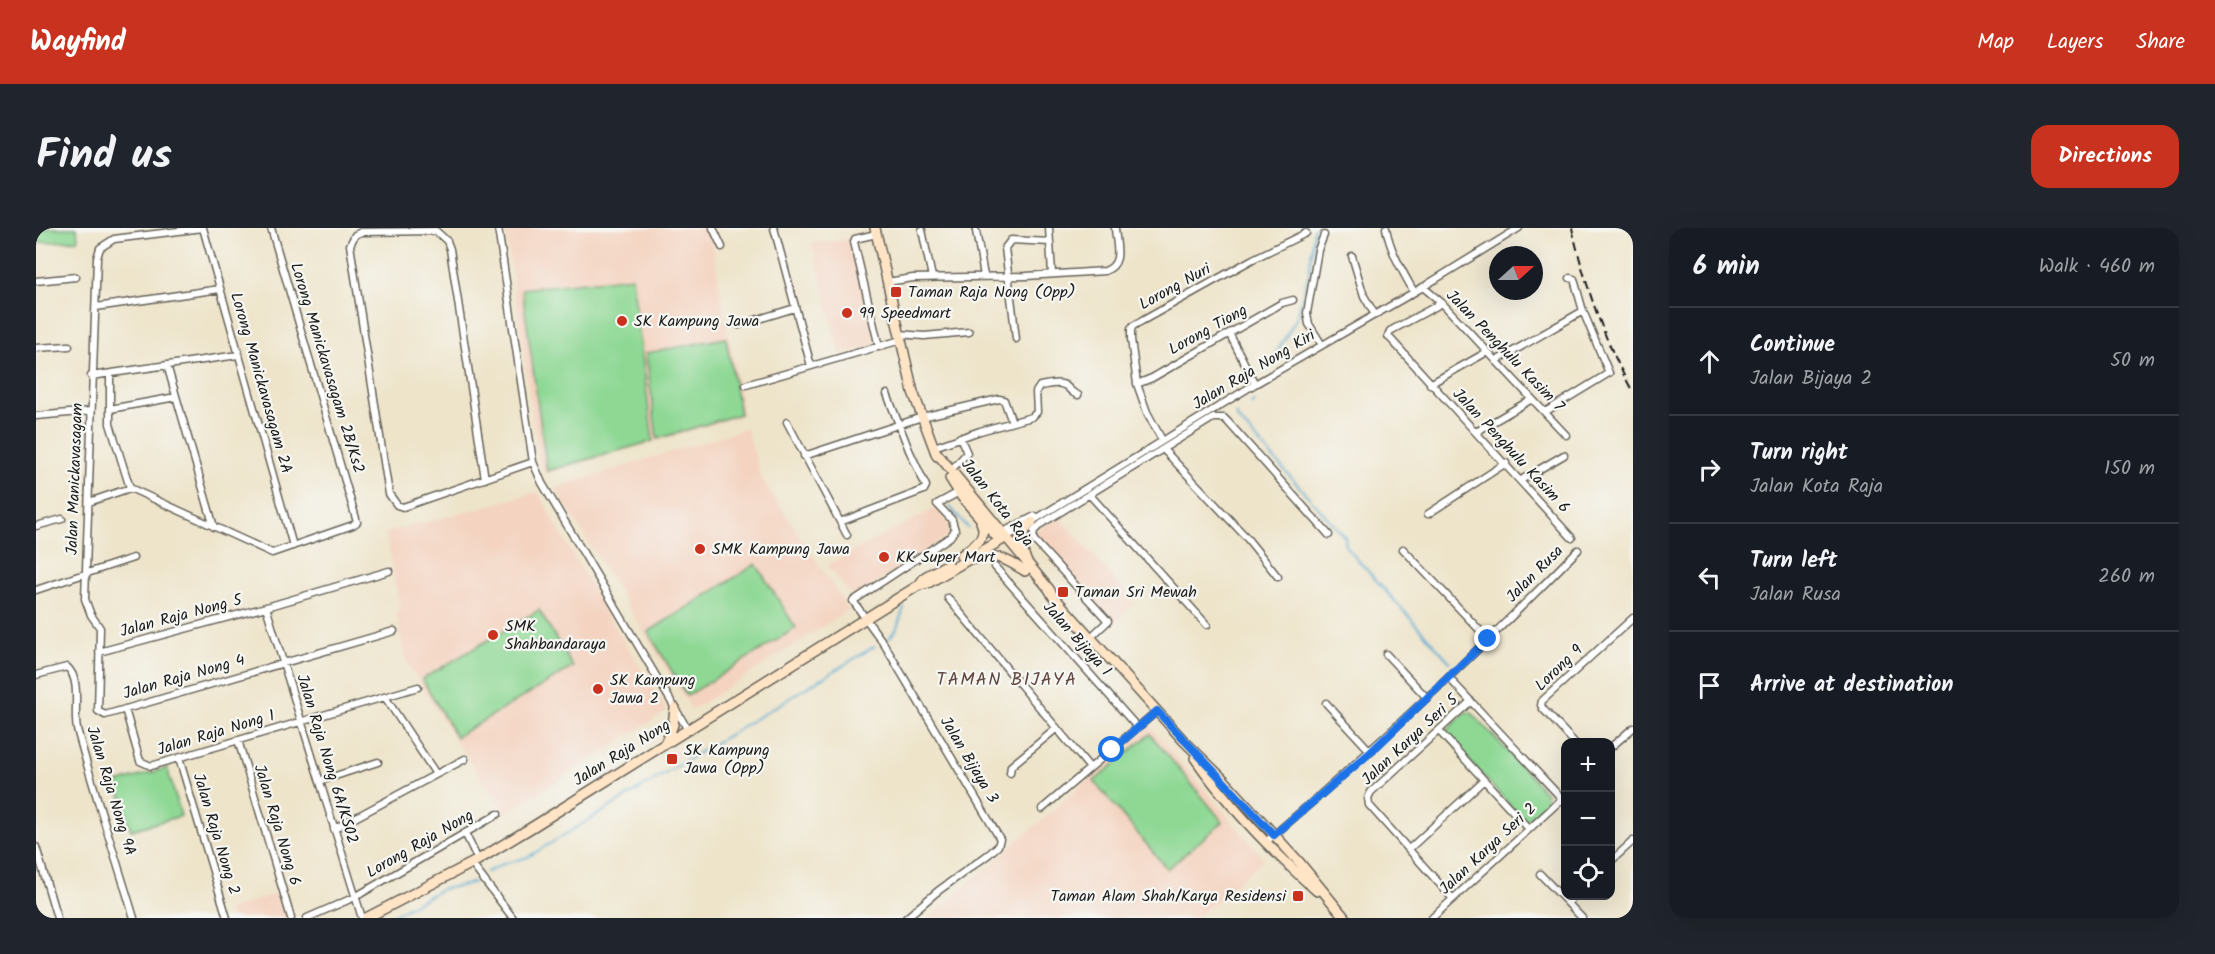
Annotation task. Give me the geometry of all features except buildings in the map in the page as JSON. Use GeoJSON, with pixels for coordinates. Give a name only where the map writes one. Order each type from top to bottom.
{"type":"FeatureCollection","features":[{"type":"Feature","properties":{"kind":"main road","name":"Jalan Kota Raja"},"geometry":{"type":"LineString","coordinates":[[876,231],[913,392],[935,449],[951,470],[962,490],[1026,568],[1049,589],[1184,741],[1224,780],[1270,838],[1300,864],[1345,918]]}},
{"type":"Feature","properties":{"kind":"main road"},"geometry":{"type":"LineString","coordinates":[[935,449],[938,458],[962,490],[984,530],[983,536],[962,559]]}},
{"type":"Feature","properties":{"kind":"main road"},"geometry":{"type":"LineString","coordinates":[[976,513],[1000,537]]}},
{"type":"Feature","properties":{"kind":"main road"},"geometry":{"type":"LineString","coordinates":[[1026,568],[1021,540],[1023,531],[1032,522]]}},
{"type":"Feature","properties":{"kind":"main road","name":"Jalan Raja Nong"},"geometry":{"type":"LineString","coordinates":[[366,918],[475,861],[664,746],[919,585],[925,577],[1000,537]]}},
{"type":"Feature","properties":{"kind":"main road"},"geometry":{"type":"LineString","coordinates":[[962,559],[993,556],[1026,568]]}},
{"type":"Feature","properties":{"kind":"main road"},"geometry":{"type":"LineString","coordinates":[[664,746],[674,725],[675,708]]}},
{"type":"Feature","properties":{"kind":"street","name":"Jalan Manickavasagam"},"geometry":{"type":"LineString","coordinates":[[97,707],[100,628],[91,615],[85,599],[91,376],[97,258],[100,248],[114,239],[203,228]]}},
{"type":"Feature","properties":{"kind":"street","name":"Lorong Manickavasagam 2A"},"geometry":{"type":"LineString","coordinates":[[203,228],[293,546]]}},
{"type":"Feature","properties":{"kind":"street","name":"Lorong Manickavasagam 2B/Ks2"},"geometry":{"type":"LineString","coordinates":[[271,228],[357,516],[357,522],[353,525],[293,546]]}},
{"type":"Feature","properties":{"kind":"street"},"geometry":{"type":"LineString","coordinates":[[498,228],[533,462],[542,483],[688,730]]}},
{"type":"Feature","properties":{"kind":"street"},"geometry":{"type":"LineString","coordinates":[[713,228],[722,247]]}},
{"type":"Feature","properties":{"kind":"street"},"geometry":{"type":"LineString","coordinates":[[774,228],[811,366]]}},
{"type":"Feature","properties":{"kind":"street"},"geometry":{"type":"LineString","coordinates":[[1049,228],[1052,273]]}},
{"type":"Feature","properties":{"kind":"street"},"geometry":{"type":"LineString","coordinates":[[887,282],[932,277],[1105,271],[1113,268],[1117,262],[1115,228]]}},
{"type":"Feature","properties":{"kind":"street"},"geometry":{"type":"LineString","coordinates":[[1386,228],[1397,261],[1414,292]]}},
{"type":"Feature","properties":{"kind":"street","name":"Jalan Raja Nong Kiri"},"geometry":{"type":"LineString","coordinates":[[1000,537],[1032,522],[1162,440],[1519,228]]}},
{"type":"Feature","properties":{"kind":"street"},"geometry":{"type":"LineString","coordinates":[[922,230],[932,277]]}},
{"type":"Feature","properties":{"kind":"street"},"geometry":{"type":"LineString","coordinates":[[485,479],[447,241],[436,231],[361,232],[355,235],[350,245],[389,494],[392,500],[403,507],[485,479],[533,462]]}},
{"type":"Feature","properties":{"kind":"street","name":"Jalan Kota Raja"},"geometry":{"type":"LineString","coordinates":[[876,231],[855,239],[879,347]]}},
{"type":"Feature","properties":{"kind":"street"},"geometry":{"type":"LineString","coordinates":[[976,231],[984,276]]}},
{"type":"Feature","properties":{"kind":"street","name":"Lorong Nuri"},"geometry":{"type":"LineString","coordinates":[[1162,440],[1147,412],[1137,384],[1131,339],[1133,326],[1306,232]]}},
{"type":"Feature","properties":{"kind":"street"},"geometry":{"type":"LineString","coordinates":[[1322,345],[1309,324],[1307,313],[1318,250],[1324,236]]}},
{"type":"Feature","properties":{"kind":"street"},"geometry":{"type":"LineString","coordinates":[[1016,339],[1016,326],[1004,257],[1008,243],[1017,240],[1050,242]]}},
{"type":"Feature","properties":{"kind":"street"},"geometry":{"type":"LineString","coordinates":[[1352,256],[1364,296],[1375,315]]}},
{"type":"Feature","properties":{"kind":"street"},"geometry":{"type":"LineString","coordinates":[[36,281],[76,277]]}},
{"type":"Feature","properties":{"kind":"street"},"geometry":{"type":"LineString","coordinates":[[1545,412],[1609,374],[1583,311],[1574,279],[1570,278]]}},
{"type":"Feature","properties":{"kind":"street","name":"Jalan Penghulu Kasim 7"},"geometry":{"type":"LineString","coordinates":[[1423,287],[1442,303],[1566,435]]}},
{"type":"Feature","properties":{"kind":"street"},"geometry":{"type":"LineString","coordinates":[[96,307],[220,289]]}},
{"type":"Feature","properties":{"kind":"street","name":"Lorong Tiong"},"geometry":{"type":"LineString","coordinates":[[1137,384],[1152,378],[1282,303],[1293,300]]}},
{"type":"Feature","properties":{"kind":"street","name":"Jalan Penghulu Kasim 6"},"geometry":{"type":"LineString","coordinates":[[1442,303],[1389,331],[1388,336],[1572,538]]}},
{"type":"Feature","properties":{"kind":"street"},"geometry":{"type":"LineString","coordinates":[[739,325],[795,308]]}},
{"type":"Feature","properties":{"kind":"street"},"geometry":{"type":"LineString","coordinates":[[1496,362],[1583,311]]}},
{"type":"Feature","properties":{"kind":"street"},"geometry":{"type":"LineString","coordinates":[[746,385],[879,347],[900,337],[969,332]]}},
{"type":"Feature","properties":{"kind":"street"},"geometry":{"type":"LineString","coordinates":[[1229,333],[1256,384]]}},
{"type":"Feature","properties":{"kind":"street"},"geometry":{"type":"LineString","coordinates":[[36,348],[69,346]]}},
{"type":"Feature","properties":{"kind":"street"},"geometry":{"type":"LineString","coordinates":[[1430,384],[1487,352]]}},
{"type":"Feature","properties":{"kind":"street"},"geometry":{"type":"LineString","coordinates":[[91,376],[238,355]]}},
{"type":"Feature","properties":{"kind":"street"},"geometry":{"type":"LineString","coordinates":[[167,365],[214,527]]}},
{"type":"Feature","properties":{"kind":"street"},"geometry":{"type":"LineString","coordinates":[[110,374],[110,424],[130,488]]}},
{"type":"Feature","properties":{"kind":"street"},"geometry":{"type":"LineString","coordinates":[[935,449],[960,437],[1032,417],[1037,412],[1036,392],[1040,386],[1060,384],[1078,395]]}},
{"type":"Feature","properties":{"kind":"street"},"geometry":{"type":"LineString","coordinates":[[840,522],[924,490],[926,486],[887,394]]}},
{"type":"Feature","properties":{"kind":"street"},"geometry":{"type":"LineString","coordinates":[[110,409],[176,397]]}},
{"type":"Feature","properties":{"kind":"street"},"geometry":{"type":"LineString","coordinates":[[804,456],[922,417],[999,399],[1004,400],[1012,422]]}},
{"type":"Feature","properties":{"kind":"street"},"geometry":{"type":"LineString","coordinates":[[1476,432],[1532,399]]}},
{"type":"Feature","properties":{"kind":"street"},"geometry":{"type":"LineString","coordinates":[[36,416],[91,411]]}},
{"type":"Feature","properties":{"kind":"street"},"geometry":{"type":"LineString","coordinates":[[1091,637],[1108,621],[1033,539],[1036,527],[1211,419],[1224,418],[1329,535]]}},
{"type":"Feature","properties":{"kind":"street"},"geometry":{"type":"LineString","coordinates":[[787,422],[847,535]]}},
{"type":"Feature","properties":{"kind":"street"},"geometry":{"type":"LineString","coordinates":[[951,470],[967,453],[960,437]]}},
{"type":"Feature","properties":{"kind":"street"},"geometry":{"type":"LineString","coordinates":[[1162,449],[1246,537],[1278,577]]}},
{"type":"Feature","properties":{"kind":"street"},"geometry":{"type":"LineString","coordinates":[[1521,480],[1564,455]]}},
{"type":"Feature","properties":{"kind":"street"},"geometry":{"type":"LineString","coordinates":[[1428,514],[1506,463]]}},
{"type":"Feature","properties":{"kind":"street"},"geometry":{"type":"LineString","coordinates":[[89,502],[130,488],[272,553],[293,546]]}},
{"type":"Feature","properties":{"kind":"street"},"geometry":{"type":"LineString","coordinates":[[866,618],[853,601],[950,537],[955,530],[952,520],[937,504],[962,490]]}},
{"type":"Feature","properties":{"kind":"street"},"geometry":{"type":"LineString","coordinates":[[1089,494],[1207,625]]}},
{"type":"Feature","properties":{"kind":"street"},"geometry":{"type":"LineString","coordinates":[[1000,537],[1044,513]]}},
{"type":"Feature","properties":{"kind":"street"},"geometry":{"type":"LineString","coordinates":[[36,526],[62,519]]}},
{"type":"Feature","properties":{"kind":"street"},"geometry":{"type":"LineString","coordinates":[[1403,549],[1488,639]]}},
{"type":"Feature","properties":{"kind":"street","name":"Jalan Rusa"},"geometry":{"type":"LineString","coordinates":[[1270,838],[1371,752],[1578,550]]}},
{"type":"Feature","properties":{"kind":"street"},"geometry":{"type":"LineString","coordinates":[[36,590],[133,558]]}},
{"type":"Feature","properties":{"kind":"street","name":"Jalan Bijaya 1"},"geometry":{"type":"LineString","coordinates":[[995,567],[1138,728]]}},
{"type":"Feature","properties":{"kind":"street","name":"Jalan Raja Nong 5"},"geometry":{"type":"LineString","coordinates":[[99,652],[268,607],[389,571]]}},
{"type":"Feature","properties":{"kind":"street"},"geometry":{"type":"LineString","coordinates":[[948,598],[1090,768]]}},
{"type":"Feature","properties":{"kind":"street","name":"Jalan Raja Nong 6A/KS02"},"geometry":{"type":"LineString","coordinates":[[268,607],[362,918]]}},
{"type":"Feature","properties":{"kind":"street","name":"Jalan Bijaya 3"},"geometry":{"type":"LineString","coordinates":[[866,618],[998,836],[998,846],[906,918]]}},
{"type":"Feature","properties":{"kind":"street","name":"Lorong 9"},"geometry":{"type":"LineString","coordinates":[[1570,738],[1543,709],[1542,701],[1633,619]]}},
{"type":"Feature","properties":{"kind":"street","name":"Jalan Raja Nong 4"},"geometry":{"type":"LineString","coordinates":[[97,707],[98,711],[105,715],[394,631]]}},
{"type":"Feature","properties":{"kind":"street"},"geometry":{"type":"LineString","coordinates":[[1386,654],[1427,698]]}},
{"type":"Feature","properties":{"kind":"street","name":"Jalan Raja Nong 9A"},"geometry":{"type":"LineString","coordinates":[[36,675],[67,667],[72,671],[75,681],[76,726],[134,918]]}},
{"type":"Feature","properties":{"kind":"street"},"geometry":{"type":"LineString","coordinates":[[1449,678],[1561,798]]}},
{"type":"Feature","properties":{"kind":"street","name":"Jalan Raja Nong 1"},"geometry":{"type":"LineString","coordinates":[[125,709],[140,761],[151,766],[418,687]]}},
{"type":"Feature","properties":{"kind":"street"},"geometry":{"type":"LineString","coordinates":[[385,697],[436,774]]}},
{"type":"Feature","properties":{"kind":"street","name":"Jalan Karya Seri 5"},"geometry":{"type":"LineString","coordinates":[[1409,849],[1369,805],[1368,798],[1371,792],[1471,701]]}},
{"type":"Feature","properties":{"kind":"street"},"geometry":{"type":"LineString","coordinates":[[1326,703],[1371,752]]}},
{"type":"Feature","properties":{"kind":"street"},"geometry":{"type":"LineString","coordinates":[[1042,809],[1157,711]]}},
{"type":"Feature","properties":{"kind":"street"},"geometry":{"type":"LineString","coordinates":[[1010,773],[1011,766],[1057,728]]}},
{"type":"Feature","properties":{"kind":"street"},"geometry":{"type":"LineString","coordinates":[[1615,745],[1633,729]]}},
{"type":"Feature","properties":{"kind":"street"},"geometry":{"type":"LineString","coordinates":[[1439,730],[1530,829]]}},
{"type":"Feature","properties":{"kind":"street","name":"Jalan Raja Nong 6"},"geometry":{"type":"LineString","coordinates":[[238,740],[291,918]]}},
{"type":"Feature","properties":{"kind":"street","name":"Jalan Raja Nong 2"},"geometry":{"type":"LineString","coordinates":[[179,758],[227,918]]}},
{"type":"Feature","properties":{"kind":"street"},"geometry":{"type":"LineString","coordinates":[[334,829],[465,759]]}},
{"type":"Feature","properties":{"kind":"street"},"geometry":{"type":"LineString","coordinates":[[320,781],[378,762]]}},
{"type":"Feature","properties":{"kind":"street"},"geometry":{"type":"LineString","coordinates":[[1453,899],[1409,849],[1484,780]]}},
{"type":"Feature","properties":{"kind":"street","name":"Jalan Karya Seri 2"},"geometry":{"type":"LineString","coordinates":[[1432,918],[1561,803]]}},
{"type":"Feature","properties":{"kind":"street","name":"Lorong Raja Nong"},"geometry":{"type":"LineString","coordinates":[[307,918],[355,897],[498,814]]}},
{"type":"Feature","properties":{"kind":"street"},"geometry":{"type":"LineString","coordinates":[[465,833],[475,861],[513,918]]}},
{"type":"Feature","properties":{"kind":"street"},"geometry":{"type":"LineString","coordinates":[[1615,858],[1633,842]]}},
{"type":"Feature","properties":{"kind":"street"},"geometry":{"type":"LineString","coordinates":[[36,847],[57,918]]}},
{"type":"Feature","properties":{"kind":"street"},"geometry":{"type":"LineString","coordinates":[[1540,873],[1582,918]]}},
{"type":"Feature","properties":{"kind":"shaded area","name":"SK Kampung Jawa"},"geometry":{"type":"Polygon","coordinates":[[[505,228],[709,228],[743,415],[545,474],[539,460],[505,228]]]}},
{"type":"Feature","properties":{"kind":"shaded area"},"geometry":{"type":"Polygon","coordinates":[[[851,240],[876,345],[840,355],[812,242],[851,240]]]}},
{"type":"Feature","properties":{"kind":"shaded area","name":"SMK Kampung Jawa"},"geometry":{"type":"Polygon","coordinates":[[[747,428],[761,478],[849,610],[692,710],[555,488],[747,428]]]}},
{"type":"Feature","properties":{"kind":"shaded area","name":"SMK Shahbandaraya"},"geometry":{"type":"Polygon","coordinates":[[[538,492],[602,606],[667,711],[506,814],[457,743],[404,657],[396,612],[400,610],[386,533],[538,492]]]}},
{"type":"Feature","properties":{"kind":"shaded area"},"geometry":{"type":"Polygon","coordinates":[[[936,508],[949,522],[948,535],[853,598],[830,569],[829,564],[936,508]]]}},
{"type":"Feature","properties":{"kind":"shaded area"},"geometry":{"type":"Polygon","coordinates":[[[1058,516],[1136,604],[1116,621],[1110,619],[1036,538],[1038,529],[1058,516]]]}},
{"type":"Feature","properties":{"kind":"shaded area"},"geometry":{"type":"Polygon","coordinates":[[[1150,726],[1264,859],[1197,918],[929,918],[1150,726]]]}},
{"type":"Feature","properties":{"kind":"shaded area"},"geometry":{"type":"Polygon","coordinates":[[[281,892],[288,918],[230,918],[228,910],[281,892]]]}},
{"type":"Feature","properties":{"kind":"green space"},"geometry":{"type":"Polygon","coordinates":[[[36,228],[77,228],[78,240],[36,243],[36,228]]]}},
{"type":"Feature","properties":{"kind":"green space"},"geometry":{"type":"Polygon","coordinates":[[[632,277],[653,441],[547,471],[522,289],[632,277]]]}},
{"type":"Feature","properties":{"kind":"green space"},"geometry":{"type":"Polygon","coordinates":[[[726,338],[740,414],[657,439],[646,353],[726,338]]]}},
{"type":"Feature","properties":{"kind":"green space"},"geometry":{"type":"Polygon","coordinates":[[[756,564],[796,628],[687,696],[648,632],[756,564]]]}},
{"type":"Feature","properties":{"kind":"green space"},"geometry":{"type":"Polygon","coordinates":[[[539,610],[573,667],[456,737],[422,679],[539,610]]]}},
{"type":"Feature","properties":{"kind":"green space"},"geometry":{"type":"Polygon","coordinates":[[[1466,712],[1472,713],[1546,793],[1547,801],[1525,822],[1444,733],[1466,712]]]}},
{"type":"Feature","properties":{"kind":"green space"},"geometry":{"type":"Polygon","coordinates":[[[1150,734],[1223,822],[1167,869],[1094,781],[1150,734]]]}},
{"type":"Feature","properties":{"kind":"green space"},"geometry":{"type":"Polygon","coordinates":[[[167,768],[181,816],[131,830],[117,783],[167,768]]]}},
{"type":"Feature","properties":{"kind":"waterway"},"geometry":{"type":"LineString","coordinates":[[1266,371],[1296,319],[1309,273],[1314,228]]}},
{"type":"Feature","properties":{"kind":"waterway"},"geometry":{"type":"LineString","coordinates":[[1251,404],[1255,402]]}},
{"type":"Feature","properties":{"kind":"waterway"},"geometry":{"type":"LineString","coordinates":[[1237,414],[1237,418],[1345,537],[1346,547],[1450,662]]}},
{"type":"Feature","properties":{"kind":"waterway"},"geometry":{"type":"LineString","coordinates":[[950,507],[968,528]]}},
{"type":"Feature","properties":{"kind":"waterway"},"geometry":{"type":"LineString","coordinates":[[889,638],[896,630],[904,608]]}},
{"type":"Feature","properties":{"kind":"waterway"},"geometry":{"type":"LineString","coordinates":[[487,872],[503,864],[528,857],[875,646]]}},
{"type":"Feature","properties":{"kind":"waterway"},"geometry":{"type":"LineString","coordinates":[[388,918],[442,889],[474,882]]}},
{"type":"Feature","properties":{"kind":"railway"},"geometry":{"type":"LineString","coordinates":[[1572,228],[1596,312],[1633,392]]}},
{"type":"Feature","properties":{"kind":"place","name":"Taman Raja Nong (Opp)"},"geometry":{"type":"Point","coordinates":[896,292]}},
{"type":"Feature","properties":{"kind":"place","name":"99 Speedmart"},"geometry":{"type":"Point","coordinates":[847,313]}},
{"type":"Feature","properties":{"kind":"place","name":"SK Kampung Jawa"},"geometry":{"type":"Point","coordinates":[622,321]}},
{"type":"Feature","properties":{"kind":"place","name":"SMK Kampung Jawa"},"geometry":{"type":"Point","coordinates":[700,549]}},
{"type":"Feature","properties":{"kind":"place","name":"KK Super Mart"},"geometry":{"type":"Point","coordinates":[884,557]}},
{"type":"Feature","properties":{"kind":"place","name":"Taman Sri Mewah"},"geometry":{"type":"Point","coordinates":[1063,592]}},
{"type":"Feature","properties":{"kind":"place","name":"SMK Shahbandaraya"},"geometry":{"type":"Point","coordinates":[493,635]}},
{"type":"Feature","properties":{"kind":"place","name":"SK Kampung Jawa 2"},"geometry":{"type":"Point","coordinates":[598,689]}},
{"type":"Feature","properties":{"kind":"place","name":"SK Kampung Jawa (Opp)"},"geometry":{"type":"Point","coordinates":[672,759]}},
{"type":"Feature","properties":{"kind":"place","name":"Taman Alam Shah/Karya Residensi"},"geometry":{"type":"Point","coordinates":[1298,896]}},
{"type":"Feature","properties":{"kind":"district","name":"TAMAN BIJAYA"},"geometry":{"type":"Point","coordinates":[1007,680]}},
{"type":"Feature","properties":{"kind":"route"},"geometry":{"type":"LineString","coordinates":[[1112,750],[1157,711],[1274,835],[1371,752],[1488,639]]}}]}
